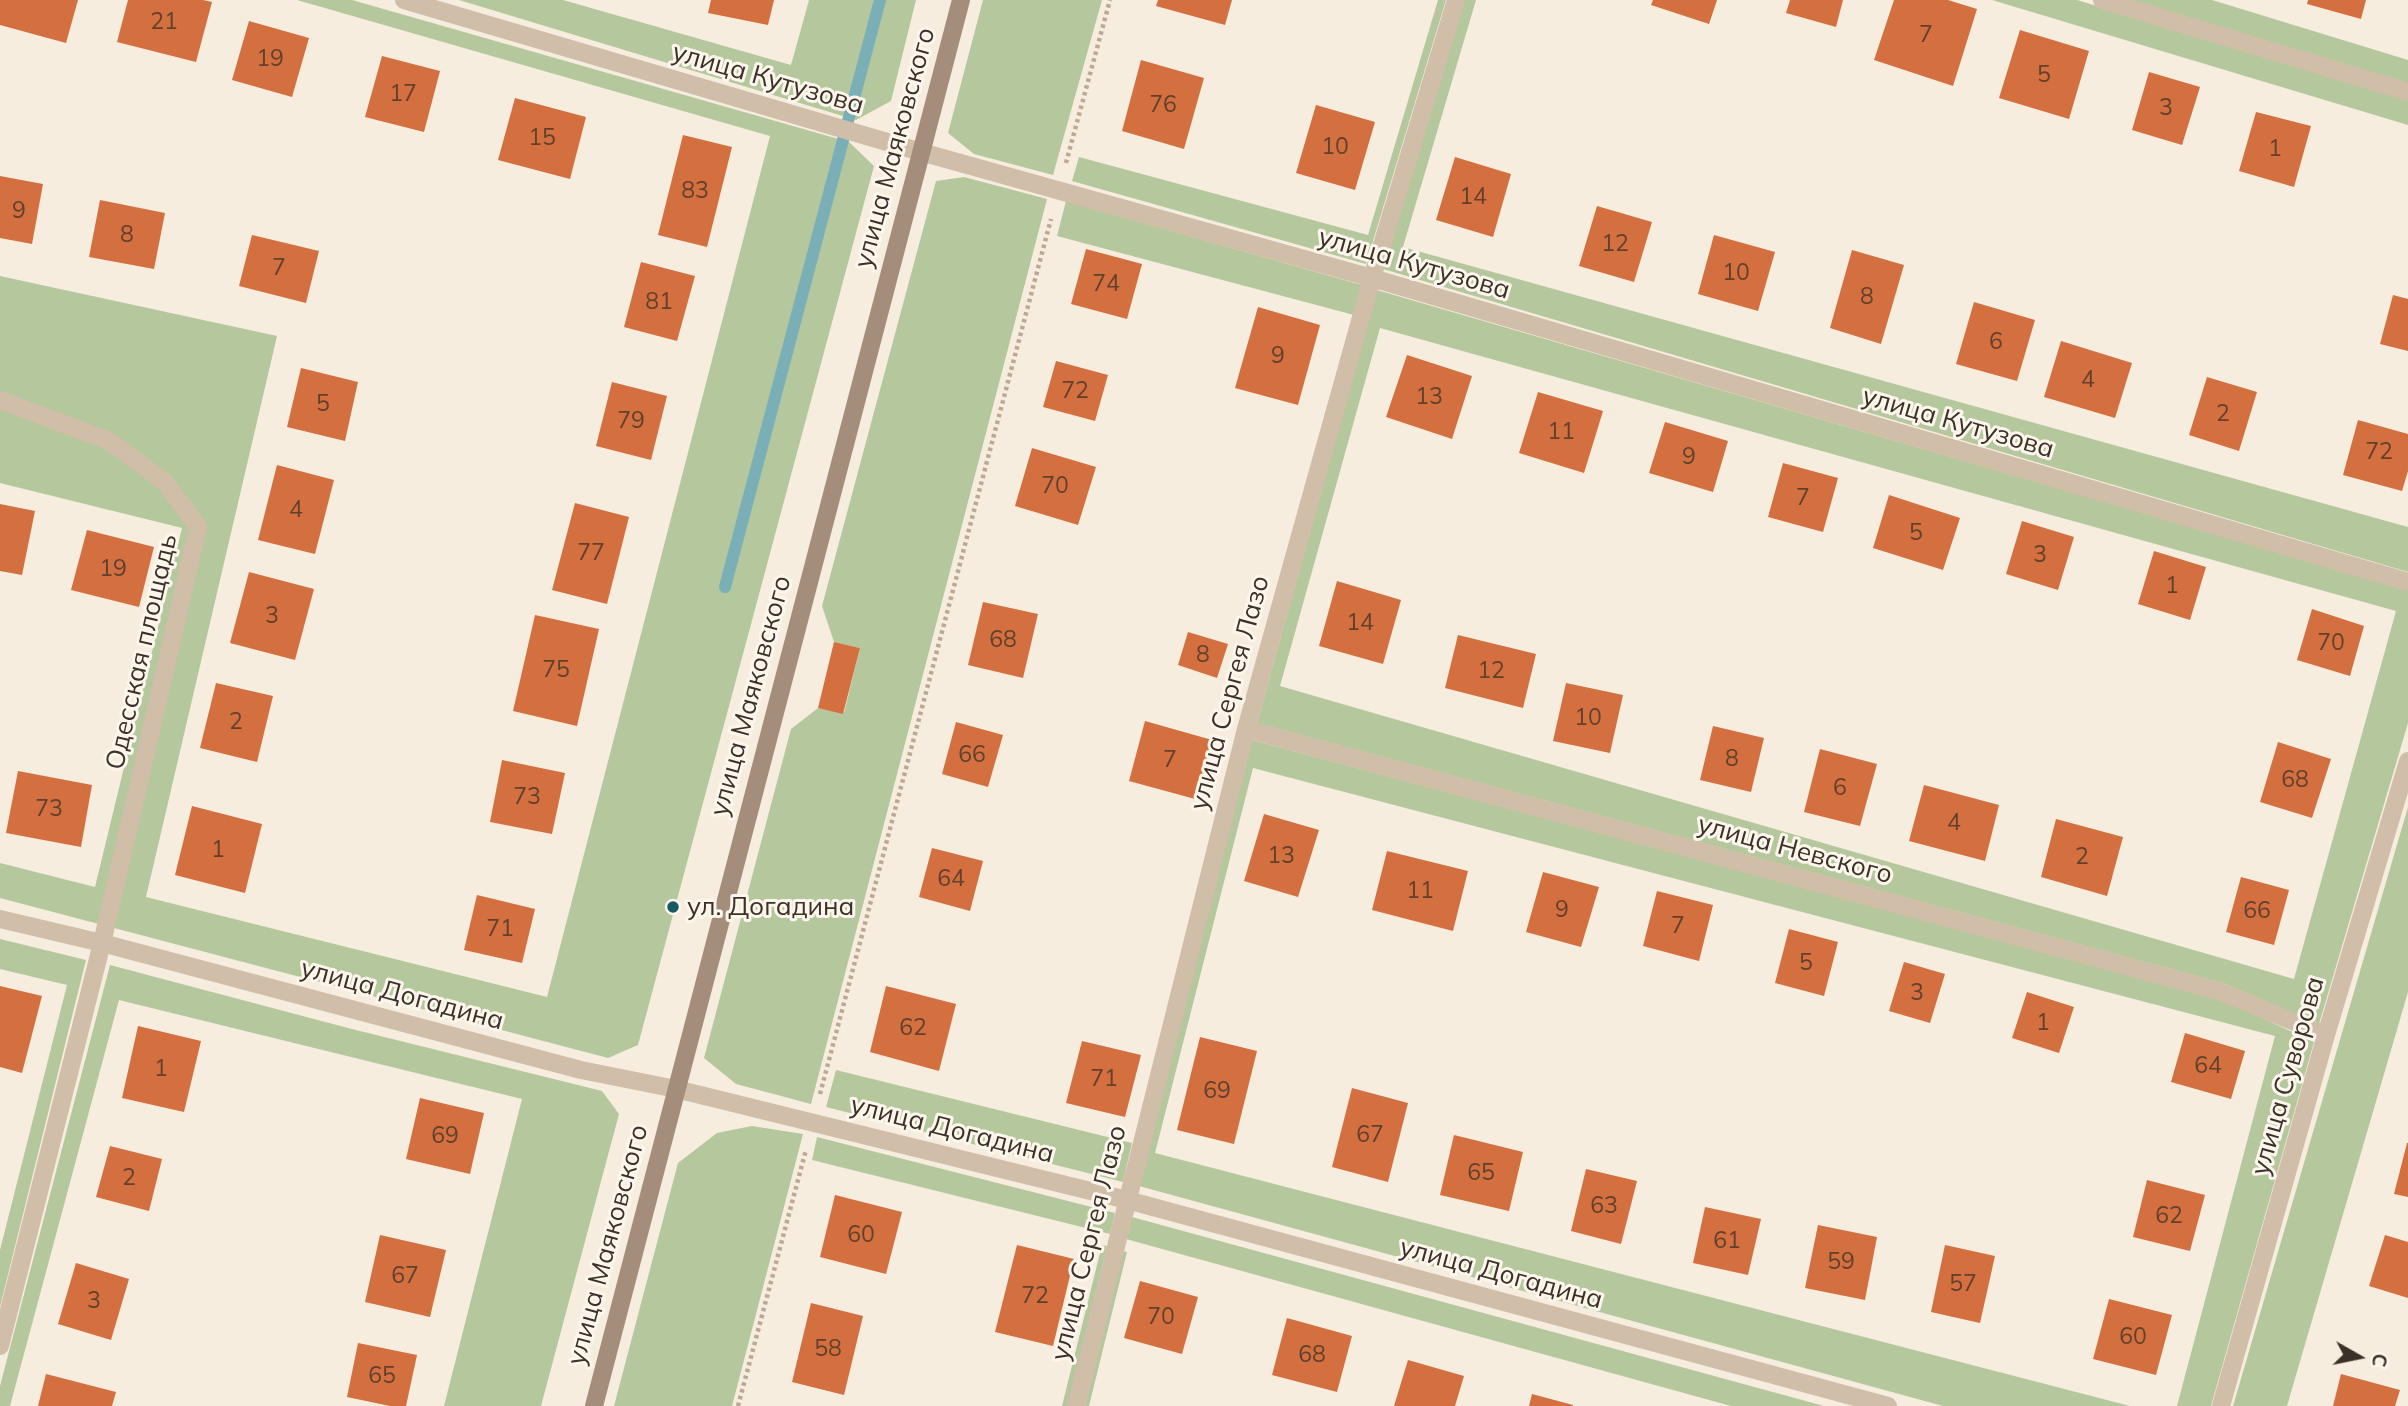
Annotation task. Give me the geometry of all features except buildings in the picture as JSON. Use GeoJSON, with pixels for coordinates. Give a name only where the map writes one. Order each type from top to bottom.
{"type":"FeatureCollection","features":[{"type":"Feature","properties":{"kind":"main road","name":"улица Маяковского"},"geometry":{"type":"LineString","coordinates":[[594,1406],[961,0]]}},
{"type":"Feature","properties":{"kind":"street","name":"улица Кутузова"},"geometry":{"type":"LineString","coordinates":[[404,0],[921,152],[1372,278],[2408,582]]}},
{"type":"Feature","properties":{"kind":"street","name":"улица Сергея Лазо"},"geometry":{"type":"LineString","coordinates":[[1076,1406],[1246,730],[1372,278],[1456,0]]}},
{"type":"Feature","properties":{"kind":"street"},"geometry":{"type":"LineString","coordinates":[[2102,0],[2408,92]]}},
{"type":"Feature","properties":{"kind":"street","name":"Одесская площадь"},"geometry":{"type":"LineString","coordinates":[[0,400],[109,441],[165,482],[198,527],[102,943],[0,1346]]}},
{"type":"Feature","properties":{"kind":"street","name":"улица Невского"},"geometry":{"type":"LineString","coordinates":[[1246,730],[2219,991],[2326,1035]]}},
{"type":"Feature","properties":{"kind":"street","name":"улица Суворова"},"geometry":{"type":"LineString","coordinates":[[2221,1406],[2326,1035],[2408,761]]}},
{"type":"Feature","properties":{"kind":"street","name":"улица Догадина"},"geometry":{"type":"LineString","coordinates":[[0,919],[102,943],[582,1070],[676,1089],[1127,1200],[1888,1406]]}},
{"type":"Feature","properties":{"kind":"path"},"geometry":{"type":"LineString","coordinates":[[738,1406],[1110,0]]}},
{"type":"Feature","properties":{"kind":"green space"},"geometry":{"type":"Polygon","coordinates":[[[297,0],[352,0],[849,142],[874,166],[638,1045],[608,1058],[0,898],[0,863],[95,887],[182,528],[0,483],[0,276],[277,336],[146,897],[547,997],[770,136],[297,0]]]}},
{"type":"Feature","properties":{"kind":"green space"},"geometry":{"type":"Polygon","coordinates":[[[459,0],[563,0],[791,65],[809,0],[916,0],[891,101],[856,120],[459,0]]]}},
{"type":"Feature","properties":{"kind":"green space"},"geometry":{"type":"Polygon","coordinates":[[[983,0],[1102,0],[1053,175],[974,154],[948,133],[983,0]]]}},
{"type":"Feature","properties":{"kind":"green space"},"geometry":{"type":"Polygon","coordinates":[[[1438,0],[1446,0],[1366,264],[1072,181],[1079,157],[1368,235],[1438,0]]]}},
{"type":"Feature","properties":{"kind":"green space"},"geometry":{"type":"Polygon","coordinates":[[[1464,0],[1476,0],[1403,247],[2408,527],[2408,572],[1383,269],[1464,0]]]}},
{"type":"Feature","properties":{"kind":"green space"},"geometry":{"type":"Polygon","coordinates":[[[1992,0],[2077,0],[2408,100],[2408,125],[1992,0]]]}},
{"type":"Feature","properties":{"kind":"green space"},"geometry":{"type":"Polygon","coordinates":[[[2126,0],[2212,0],[2408,60],[2408,85],[2126,0]]]}},
{"type":"Feature","properties":{"kind":"green space"},"geometry":{"type":"Polygon","coordinates":[[[964,177],[1047,199],[811,1104],[736,1084],[704,1058],[791,729],[818,708],[844,713],[860,648],[834,642],[822,606],[936,181],[964,177]]]}},
{"type":"Feature","properties":{"kind":"green space"},"geometry":{"type":"Polygon","coordinates":[[[1066,201],[1362,285],[1354,315],[1057,236],[1066,201]]]}},
{"type":"Feature","properties":{"kind":"green space"},"geometry":{"type":"Polygon","coordinates":[[[1377,290],[2408,590],[2408,723],[2319,1024],[2223,983],[1257,723],[1377,290]],[[1380,328],[1280,686],[2294,979],[2396,611],[1380,328]]]}},
{"type":"Feature","properties":{"kind":"green space"},"geometry":{"type":"Polygon","coordinates":[[[1252,740],[2219,998],[2314,1042],[2211,1406],[2177,1406],[2275,1036],[1253,768],[1155,1153],[2130,1406],[1943,1406],[1139,1186],[1252,740]]]}},
{"type":"Feature","properties":{"kind":"green space"},"geometry":{"type":"Polygon","coordinates":[[[2408,807],[2408,992],[2287,1406],[2233,1406],[2408,807]]]}},
{"type":"Feature","properties":{"kind":"green space"},"geometry":{"type":"Polygon","coordinates":[[[0,939],[86,960],[0,1307],[0,1250],[67,985],[0,969],[0,939]]]}},
{"type":"Feature","properties":{"kind":"green space"},"geometry":{"type":"Polygon","coordinates":[[[110,965],[602,1091],[619,1114],[541,1406],[444,1406],[522,1099],[119,1000],[10,1406],[0,1406],[0,1386],[110,965]]]}},
{"type":"Feature","properties":{"kind":"green space"},"geometry":{"type":"Polygon","coordinates":[[[836,1070],[1132,1143],[1123,1182],[826,1107],[836,1070]]]}},
{"type":"Feature","properties":{"kind":"green space"},"geometry":{"type":"Polygon","coordinates":[[[752,1126],[803,1134],[732,1406],[614,1406],[678,1163],[717,1133],[752,1126]]]}},
{"type":"Feature","properties":{"kind":"green space"},"geometry":{"type":"Polygon","coordinates":[[[817,1137],[1115,1213],[1110,1234],[812,1160],[817,1137]]]}},
{"type":"Feature","properties":{"kind":"green space"},"geometry":{"type":"Polygon","coordinates":[[[1132,1217],[1824,1406],[1731,1406],[1126,1239],[1132,1217]]]}},
{"type":"Feature","properties":{"kind":"green space"},"geometry":{"type":"Polygon","coordinates":[[[1102,1245],[1107,1246],[1068,1406],[1062,1406],[1102,1245]]]}},
{"type":"Feature","properties":{"kind":"green space"},"geometry":{"type":"Polygon","coordinates":[[[1123,1251],[1127,1252],[1089,1406],[1085,1406],[1123,1251]]]}},
{"type":"Feature","properties":{"kind":"waterway"},"geometry":{"type":"LineString","coordinates":[[725,587],[880,0]]}},
{"type":"Feature","properties":{"kind":"place","name":"ул. Догадина"},"geometry":{"type":"Point","coordinates":[673,907]}}]}
